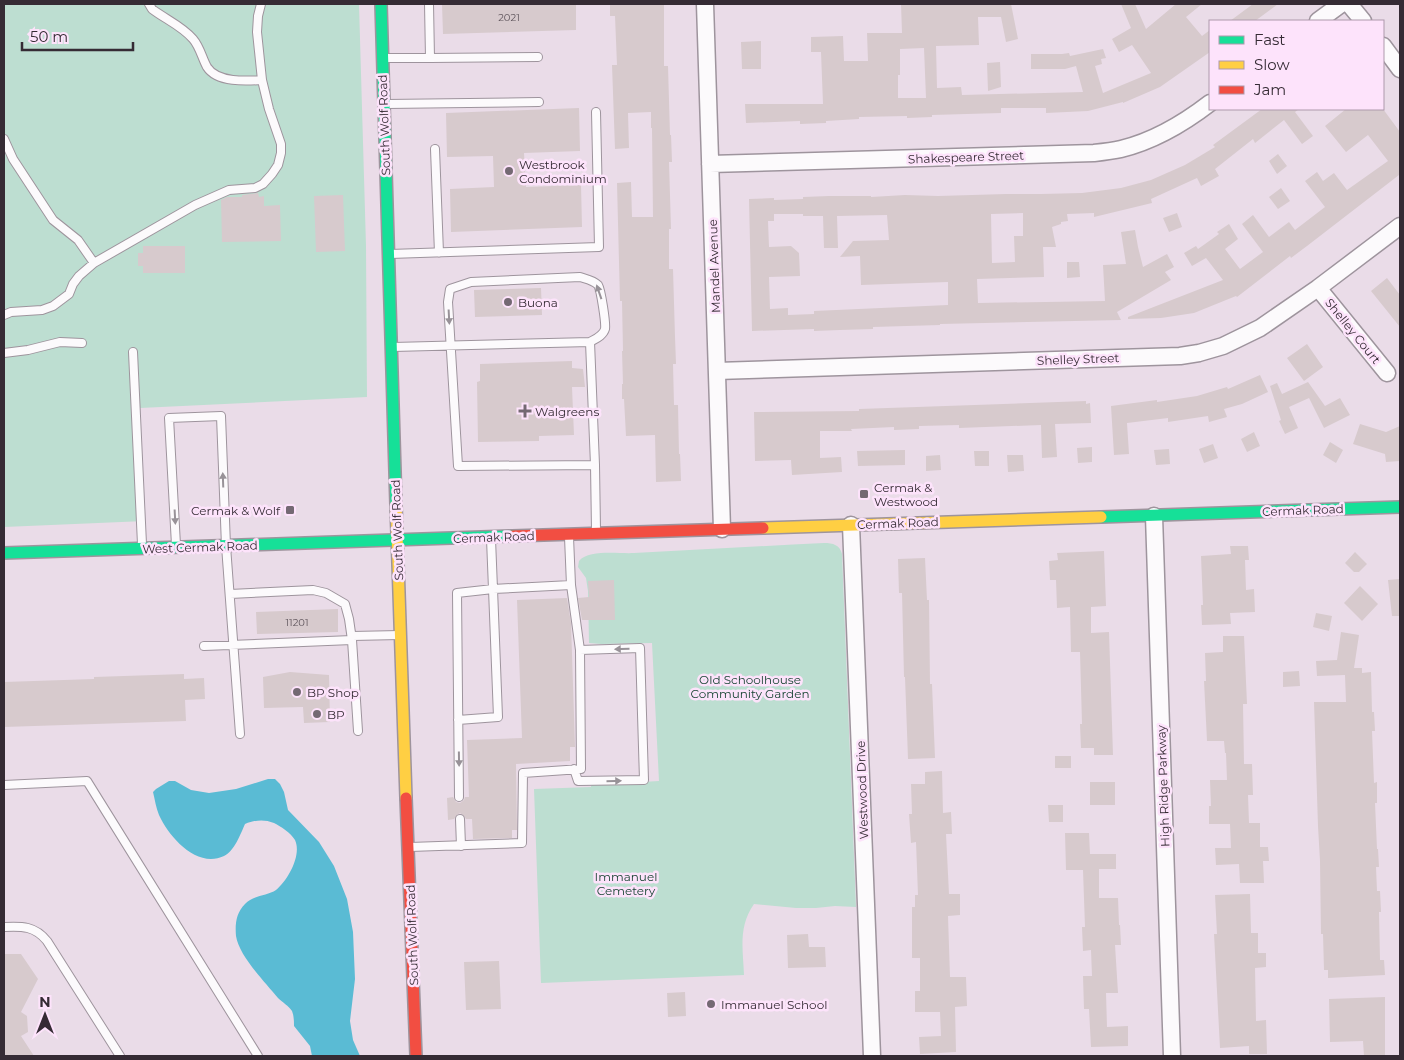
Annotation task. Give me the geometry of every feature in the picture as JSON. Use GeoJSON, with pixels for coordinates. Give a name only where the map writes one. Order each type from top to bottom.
{"type":"FeatureCollection","features":[{"type":"Feature","properties":{"kind":"main road","name":"South Wolf Road"},"geometry":{"type":"LineString","coordinates":[[381,4],[400,635],[416,1056]]}},
{"type":"Feature","properties":{"kind":"main road","name":"Cermak Road"},"geometry":{"type":"LineString","coordinates":[[397,540],[1400,507]]}},
{"type":"Feature","properties":{"kind":"main road","name":"West Cermak Road"},"geometry":{"type":"LineString","coordinates":[[4,553],[397,540]]}},
{"type":"Feature","properties":{"kind":"street","name":"Mandel Avenue"},"geometry":{"type":"LineString","coordinates":[[705,4],[722,529]]}},
{"type":"Feature","properties":{"kind":"street"},"geometry":{"type":"LineString","coordinates":[[1319,20],[1341,4]]}},
{"type":"Feature","properties":{"kind":"street"},"geometry":{"type":"LineString","coordinates":[[1349,4],[1362,20]]}},
{"type":"Feature","properties":{"kind":"street"},"geometry":{"type":"LineString","coordinates":[[1384,47],[1400,69]]}},
{"type":"Feature","properties":{"kind":"street","name":"Shakespeare Street"},"geometry":{"type":"LineString","coordinates":[[710,164],[1094,153],[1121,149],[1158,135],[1176,126],[1209,103]]}},
{"type":"Feature","properties":{"kind":"street","name":"Shelley Street"},"geometry":{"type":"LineString","coordinates":[[718,371],[1180,356],[1199,353],[1223,346],[1260,328],[1318,288],[1400,226]]}},
{"type":"Feature","properties":{"kind":"street","name":"Shelley Court"},"geometry":{"type":"LineString","coordinates":[[1318,288],[1388,373]]}},
{"type":"Feature","properties":{"kind":"street","name":"High Ridge Parkway"},"geometry":{"type":"LineString","coordinates":[[1154,516],[1172,1056]]}},
{"type":"Feature","properties":{"kind":"street","name":"Westwood Drive"},"geometry":{"type":"LineString","coordinates":[[851,525],[872,1056]]}},
{"type":"Feature","properties":{"kind":"lane"},"geometry":{"type":"LineString","coordinates":[[149,4],[152,9],[195,41],[208,69],[218,76],[246,81],[262,80]]}},
{"type":"Feature","properties":{"kind":"lane"},"geometry":{"type":"LineString","coordinates":[[4,306],[8,313],[42,310],[53,306],[69,294],[79,276],[94,263],[195,205],[229,190],[255,188],[263,184],[278,165],[281,144],[269,109],[262,80],[257,32],[261,4]]}},
{"type":"Feature","properties":{"kind":"lane"},"geometry":{"type":"LineString","coordinates":[[429,4],[430,58]]}},
{"type":"Feature","properties":{"kind":"lane"},"geometry":{"type":"LineString","coordinates":[[382,58],[538,58]]}},
{"type":"Feature","properties":{"kind":"lane"},"geometry":{"type":"LineString","coordinates":[[384,104],[539,102]]}},
{"type":"Feature","properties":{"kind":"lane"},"geometry":{"type":"LineString","coordinates":[[388,254],[599,247],[596,112]]}},
{"type":"Feature","properties":{"kind":"lane"},"geometry":{"type":"LineString","coordinates":[[4,139],[13,159],[53,220],[78,240],[94,263]]}},
{"type":"Feature","properties":{"kind":"lane"},"geometry":{"type":"LineString","coordinates":[[435,149],[439,253]]}},
{"type":"Feature","properties":{"kind":"lane"},"geometry":{"type":"LineString","coordinates":[[391,347],[450,346],[590,342],[598,338],[605,329],[604,311],[599,287],[593,281],[580,277],[471,282],[450,289],[448,302],[450,346],[458,466],[595,465]]}},
{"type":"Feature","properties":{"kind":"lane"},"geometry":{"type":"LineString","coordinates":[[4,353],[28,350],[60,342],[82,343]]}},
{"type":"Feature","properties":{"kind":"lane"},"geometry":{"type":"LineString","coordinates":[[590,342],[596,534]]}},
{"type":"Feature","properties":{"kind":"lane"},"geometry":{"type":"LineString","coordinates":[[133,352],[142,549]]}},
{"type":"Feature","properties":{"kind":"lane"},"geometry":{"type":"LineString","coordinates":[[176,548],[169,418],[221,416],[226,546],[240,734]]}},
{"type":"Feature","properties":{"kind":"lane"},"geometry":{"type":"LineString","coordinates":[[409,848],[522,843],[523,772],[581,769],[580,650],[571,585],[569,535]]}},
{"type":"Feature","properties":{"kind":"lane"},"geometry":{"type":"LineString","coordinates":[[458,720],[498,717],[491,537]]}},
{"type":"Feature","properties":{"kind":"lane"},"geometry":{"type":"LineString","coordinates":[[459,797],[457,593],[571,585]]}},
{"type":"Feature","properties":{"kind":"lane"},"geometry":{"type":"LineString","coordinates":[[230,594],[313,590],[326,593],[345,604],[352,638],[358,731]]}},
{"type":"Feature","properties":{"kind":"lane"},"geometry":{"type":"LineString","coordinates":[[204,646],[400,635]]}},
{"type":"Feature","properties":{"kind":"lane"},"geometry":{"type":"LineString","coordinates":[[574,769],[578,782],[644,780],[640,648],[580,650]]}},
{"type":"Feature","properties":{"kind":"lane"},"geometry":{"type":"LineString","coordinates":[[4,785],[87,782],[258,1056]]}},
{"type":"Feature","properties":{"kind":"lane"},"geometry":{"type":"LineString","coordinates":[[460,819],[461,846]]}},
{"type":"Feature","properties":{"kind":"lane"},"geometry":{"type":"LineString","coordinates":[[4,927],[18,926],[32,929],[41,934],[120,1056]]}},
{"type":"Feature","properties":{"kind":"green space"},"geometry":{"type":"Polygon","coordinates":[[[4,4],[359,4],[366,246],[367,397],[140,408],[145,521],[4,527],[4,4]]]}},
{"type":"Feature","properties":{"kind":"green space","name":"Old Schoolhouse Community Garden"},"geometry":{"type":"Polygon","coordinates":[[[824,543],[836,545],[840,548],[842,554],[856,907],[796,908],[754,904],[744,930],[744,975],[541,983],[534,789],[591,787],[591,785],[659,781],[652,643],[589,643],[588,591],[586,578],[578,567],[579,561],[584,557],[597,553],[634,553],[824,543]]]}},
{"type":"Feature","properties":{"kind":"water"},"geometry":{"type":"Polygon","coordinates":[[[268,779],[275,779],[280,784],[288,810],[319,842],[334,866],[347,899],[353,932],[355,979],[350,1021],[353,1040],[360,1056],[312,1056],[310,1046],[294,1026],[292,1011],[253,969],[238,944],[236,927],[242,907],[256,897],[276,890],[281,886],[293,867],[297,846],[293,837],[274,823],[252,822],[245,824],[237,842],[228,854],[214,859],[194,855],[177,841],[164,824],[156,807],[153,792],[169,781],[175,781],[191,790],[209,793],[236,789],[268,779]]]}},
{"type":"Feature","properties":{"kind":"building"},"geometry":{"type":"Polygon","coordinates":[[[442,4],[576,4],[576,30],[443,34],[442,4]]]}},
{"type":"Feature","properties":{"kind":"building"},"geometry":{"type":"Polygon","coordinates":[[[610,4],[664,4],[664,66],[668,66],[672,162],[669,162],[671,229],[669,229],[669,269],[673,269],[676,364],[673,364],[674,405],[678,405],[681,481],[656,482],[655,435],[626,436],[624,399],[622,399],[622,301],[620,301],[617,183],[631,182],[632,217],[653,217],[652,128],[651,112],[628,113],[629,148],[615,149],[612,65],[617,65],[615,16],[610,16],[610,4]]]}},
{"type":"Feature","properties":{"kind":"building"},"geometry":{"type":"Polygon","coordinates":[[[901,4],[1011,4],[1018,39],[1006,42],[1001,17],[978,17],[979,45],[936,46],[937,88],[961,87],[962,95],[1083,92],[1076,66],[1065,69],[1031,69],[1031,54],[1069,53],[1070,56],[1103,49],[1106,58],[1101,59],[1102,64],[1095,66],[1103,93],[1151,73],[1132,45],[1119,52],[1112,39],[1131,28],[1121,4],[1135,4],[1146,29],[1176,4],[1202,4],[1186,17],[1202,36],[1209,31],[1209,53],[1160,87],[1123,103],[1088,111],[1046,113],[1046,108],[1001,108],[1001,113],[932,115],[932,117],[907,118],[907,116],[859,117],[859,119],[826,121],[826,123],[800,124],[800,121],[746,123],[745,104],[823,104],[821,52],[811,52],[811,37],[843,36],[844,61],[868,61],[867,33],[902,33],[901,4]],[[924,48],[900,49],[898,98],[926,98],[924,48]]]}},
{"type":"Feature","properties":{"kind":"building"},"geometry":{"type":"Polygon","coordinates":[[[1253,4],[1278,4],[1256,20],[1231,20],[1253,4]]]}},
{"type":"Feature","properties":{"kind":"building"},"geometry":{"type":"Polygon","coordinates":[[[761,41],[761,69],[742,69],[741,42],[761,41]]]}},
{"type":"Feature","properties":{"kind":"building"},"geometry":{"type":"Polygon","coordinates":[[[1000,62],[1001,87],[988,91],[987,63],[1000,62]]]}},
{"type":"Feature","properties":{"kind":"building","name":"Westbrook Condominium"},"geometry":{"type":"Polygon","coordinates":[[[579,108],[580,151],[524,153],[526,187],[581,185],[582,227],[451,232],[450,189],[494,187],[493,156],[447,157],[446,113],[579,108]]]}},
{"type":"Feature","properties":{"kind":"building"},"geometry":{"type":"Polygon","coordinates":[[[1261,110],[1298,110],[1295,112],[1313,136],[1302,144],[1284,120],[1255,143],[1253,139],[1215,169],[1219,176],[1201,186],[1197,178],[1151,199],[1152,203],[1094,217],[1094,213],[1067,214],[1068,221],[1061,222],[1061,224],[1052,227],[1056,247],[1043,247],[1044,277],[977,279],[978,303],[1105,301],[1103,265],[1126,264],[1121,232],[1135,230],[1143,267],[1167,254],[1174,267],[1165,272],[1171,280],[1117,312],[1121,320],[940,324],[814,331],[814,329],[752,331],[749,199],[803,199],[803,197],[829,196],[1082,193],[1121,188],[1151,180],[1185,165],[1215,147],[1213,145],[1261,110]],[[1023,213],[991,214],[992,263],[1015,262],[1014,236],[1023,236],[1023,213]],[[774,214],[774,221],[768,221],[769,247],[791,246],[799,253],[800,276],[769,277],[770,309],[788,308],[788,315],[814,314],[814,311],[948,305],[948,282],[861,285],[860,256],[840,257],[853,241],[889,240],[887,215],[837,216],[838,248],[824,248],[823,216],[803,216],[803,214],[774,214]]]}},
{"type":"Feature","properties":{"kind":"building"},"geometry":{"type":"Polygon","coordinates":[[[1345,110],[1384,110],[1400,132],[1400,176],[1237,297],[1194,313],[1161,318],[1128,319],[1128,317],[1223,280],[1206,258],[1192,266],[1184,253],[1196,246],[1198,249],[1219,234],[1217,232],[1229,224],[1238,239],[1225,249],[1240,269],[1263,252],[1242,224],[1253,215],[1269,237],[1289,222],[1295,230],[1325,207],[1305,181],[1317,172],[1323,181],[1334,173],[1347,190],[1388,161],[1368,135],[1346,152],[1325,126],[1345,110]]]}},
{"type":"Feature","properties":{"kind":"building"},"geometry":{"type":"Polygon","coordinates":[[[1278,154],[1287,166],[1277,174],[1269,161],[1278,154]]]}},
{"type":"Feature","properties":{"kind":"building"},"geometry":{"type":"Polygon","coordinates":[[[1281,188],[1290,201],[1278,209],[1269,197],[1281,188]]]}},
{"type":"Feature","properties":{"kind":"building"},"geometry":{"type":"Polygon","coordinates":[[[258,193],[259,197],[264,196],[264,206],[280,205],[281,241],[222,242],[221,200],[227,197],[242,197],[242,195],[258,193]]]}},
{"type":"Feature","properties":{"kind":"building"},"geometry":{"type":"Polygon","coordinates":[[[343,195],[345,251],[316,252],[314,196],[343,195]]]}},
{"type":"Feature","properties":{"kind":"building"},"geometry":{"type":"Polygon","coordinates":[[[1177,213],[1182,227],[1169,232],[1163,218],[1177,213]]]}},
{"type":"Feature","properties":{"kind":"building"},"geometry":{"type":"Polygon","coordinates":[[[143,246],[185,246],[185,273],[143,273],[143,266],[138,266],[138,253],[143,253],[143,246]]]}},
{"type":"Feature","properties":{"kind":"building"},"geometry":{"type":"Polygon","coordinates":[[[1067,262],[1079,262],[1080,277],[1067,278],[1067,262]]]}},
{"type":"Feature","properties":{"kind":"building"},"geometry":{"type":"Polygon","coordinates":[[[1387,278],[1400,295],[1400,327],[1371,291],[1387,278]]]}},
{"type":"Feature","properties":{"kind":"building","name":"Buona"},"geometry":{"type":"Polygon","coordinates":[[[541,288],[542,315],[475,317],[474,290],[541,288]]]}},
{"type":"Feature","properties":{"kind":"building"},"geometry":{"type":"Polygon","coordinates":[[[1307,344],[1323,367],[1304,381],[1287,358],[1307,344]]]}},
{"type":"Feature","properties":{"kind":"building","name":"Walgreens"},"geometry":{"type":"Polygon","coordinates":[[[572,361],[572,368],[583,369],[585,387],[572,387],[574,435],[539,436],[539,441],[478,442],[477,382],[480,381],[480,364],[572,361]]]}},
{"type":"Feature","properties":{"kind":"building"},"geometry":{"type":"Polygon","coordinates":[[[1260,375],[1268,392],[1242,404],[1224,409],[1227,417],[1209,422],[1208,416],[1168,422],[1168,418],[1127,423],[1129,454],[1114,455],[1111,406],[1197,396],[1227,387],[1228,389],[1260,375]]]}},
{"type":"Feature","properties":{"kind":"building"},"geometry":{"type":"Polygon","coordinates":[[[1308,382],[1325,406],[1340,398],[1350,415],[1324,428],[1309,398],[1289,407],[1298,428],[1285,434],[1279,421],[1281,420],[1270,386],[1277,383],[1282,394],[1308,382]]]}},
{"type":"Feature","properties":{"kind":"building"},"geometry":{"type":"Polygon","coordinates":[[[1086,401],[1086,404],[1090,403],[1091,423],[1055,424],[1057,457],[1042,458],[1041,425],[959,428],[959,425],[919,426],[919,429],[894,430],[894,427],[851,429],[852,431],[820,431],[820,458],[841,457],[842,472],[792,475],[791,460],[755,461],[754,412],[859,411],[859,409],[1086,401]]]}},
{"type":"Feature","properties":{"kind":"building"},"geometry":{"type":"Polygon","coordinates":[[[1360,424],[1386,432],[1400,426],[1400,461],[1386,462],[1385,454],[1353,444],[1360,424]]]}},
{"type":"Feature","properties":{"kind":"building"},"geometry":{"type":"Polygon","coordinates":[[[1254,432],[1260,446],[1247,452],[1241,439],[1254,432]]]}},
{"type":"Feature","properties":{"kind":"building"},"geometry":{"type":"Polygon","coordinates":[[[1330,442],[1343,450],[1336,463],[1323,455],[1330,442]]]}},
{"type":"Feature","properties":{"kind":"building"},"geometry":{"type":"Polygon","coordinates":[[[1213,444],[1218,458],[1204,463],[1199,449],[1213,444]]]}},
{"type":"Feature","properties":{"kind":"building"},"geometry":{"type":"Polygon","coordinates":[[[1092,447],[1092,462],[1078,463],[1077,448],[1092,447]]]}},
{"type":"Feature","properties":{"kind":"building"},"geometry":{"type":"Polygon","coordinates":[[[1169,449],[1170,464],[1156,465],[1154,450],[1169,449]]]}},
{"type":"Feature","properties":{"kind":"building"},"geometry":{"type":"Polygon","coordinates":[[[905,450],[905,465],[858,466],[857,451],[905,450]]]}},
{"type":"Feature","properties":{"kind":"building"},"geometry":{"type":"Polygon","coordinates":[[[974,451],[989,451],[989,466],[975,466],[974,451]]]}},
{"type":"Feature","properties":{"kind":"building"},"geometry":{"type":"Polygon","coordinates":[[[940,455],[941,470],[926,471],[926,456],[940,455]]]}},
{"type":"Feature","properties":{"kind":"building"},"geometry":{"type":"Polygon","coordinates":[[[1007,455],[1023,455],[1024,471],[1008,472],[1007,455]]]}},
{"type":"Feature","properties":{"kind":"building"},"geometry":{"type":"Polygon","coordinates":[[[1230,546],[1248,546],[1249,560],[1245,560],[1246,590],[1254,589],[1255,612],[1230,613],[1231,624],[1202,625],[1201,556],[1231,554],[1230,546]]]}},
{"type":"Feature","properties":{"kind":"building"},"geometry":{"type":"Polygon","coordinates":[[[1104,551],[1106,606],[1091,607],[1091,633],[1109,632],[1113,755],[1094,755],[1094,748],[1081,748],[1080,652],[1071,652],[1070,607],[1057,608],[1056,580],[1050,580],[1049,561],[1058,560],[1057,553],[1104,551]]]}},
{"type":"Feature","properties":{"kind":"building"},"geometry":{"type":"Polygon","coordinates":[[[1355,552],[1367,564],[1359,572],[1354,572],[1345,563],[1355,552]]]}},
{"type":"Feature","properties":{"kind":"building"},"geometry":{"type":"Polygon","coordinates":[[[925,558],[927,600],[929,600],[930,684],[932,684],[935,758],[908,759],[902,593],[899,593],[898,559],[925,558]]]}},
{"type":"Feature","properties":{"kind":"building"},"geometry":{"type":"Polygon","coordinates":[[[1400,579],[1400,616],[1392,616],[1388,580],[1400,579]]]}},
{"type":"Feature","properties":{"kind":"building"},"geometry":{"type":"Polygon","coordinates":[[[614,580],[615,620],[582,620],[578,598],[589,597],[588,581],[614,580]]]}},
{"type":"Feature","properties":{"kind":"building"},"geometry":{"type":"Polygon","coordinates":[[[1360,586],[1378,604],[1362,621],[1344,603],[1360,586]]]}},
{"type":"Feature","properties":{"kind":"building"},"geometry":{"type":"Polygon","coordinates":[[[567,598],[571,623],[575,747],[570,747],[570,761],[516,764],[517,830],[512,830],[512,838],[473,839],[472,819],[466,819],[460,813],[454,819],[448,820],[447,798],[453,797],[456,802],[460,803],[465,797],[469,797],[467,740],[522,738],[517,600],[567,598]]]}},
{"type":"Feature","properties":{"kind":"building"},"geometry":{"type":"Polygon","coordinates":[[[338,609],[338,632],[257,634],[256,612],[338,609]]]}},
{"type":"Feature","properties":{"kind":"building"},"geometry":{"type":"Polygon","coordinates":[[[1316,613],[1332,616],[1329,631],[1313,627],[1316,613]]]}},
{"type":"Feature","properties":{"kind":"building"},"geometry":{"type":"Polygon","coordinates":[[[1341,632],[1359,635],[1354,668],[1362,668],[1362,673],[1371,672],[1372,712],[1374,712],[1375,731],[1372,731],[1374,783],[1377,782],[1377,803],[1375,803],[1379,867],[1376,867],[1377,891],[1380,891],[1381,912],[1379,912],[1380,960],[1384,960],[1385,975],[1328,978],[1328,970],[1324,970],[1323,934],[1321,934],[1314,702],[1346,702],[1345,675],[1317,676],[1316,661],[1337,660],[1341,632]]]}},
{"type":"Feature","properties":{"kind":"building"},"geometry":{"type":"Polygon","coordinates":[[[1223,636],[1244,636],[1247,704],[1243,704],[1244,764],[1252,764],[1253,795],[1248,795],[1249,823],[1260,823],[1260,847],[1268,847],[1269,861],[1263,861],[1264,883],[1240,883],[1239,864],[1216,865],[1215,848],[1231,848],[1230,824],[1209,824],[1209,806],[1211,806],[1210,780],[1227,780],[1224,741],[1207,741],[1204,681],[1206,681],[1205,653],[1223,652],[1223,636]]]}},
{"type":"Feature","properties":{"kind":"building"},"geometry":{"type":"Polygon","coordinates":[[[1299,671],[1300,686],[1283,687],[1283,672],[1299,671]]]}},
{"type":"Feature","properties":{"kind":"building","name":"BP Shop"},"geometry":{"type":"Polygon","coordinates":[[[290,672],[329,675],[330,722],[304,723],[303,707],[264,708],[263,677],[290,672]]]}},
{"type":"Feature","properties":{"kind":"building"},"geometry":{"type":"Polygon","coordinates":[[[184,674],[184,679],[204,678],[205,699],[185,700],[186,721],[4,727],[4,682],[184,674]]]}},
{"type":"Feature","properties":{"kind":"building"},"geometry":{"type":"Polygon","coordinates":[[[1055,756],[1071,756],[1071,768],[1055,768],[1055,756]]]}},
{"type":"Feature","properties":{"kind":"building"},"geometry":{"type":"Polygon","coordinates":[[[942,771],[943,813],[951,812],[952,834],[946,834],[949,894],[960,894],[960,915],[948,916],[950,977],[966,977],[967,1006],[955,1007],[956,1052],[920,1054],[919,1037],[941,1036],[940,1012],[915,1012],[915,991],[920,991],[920,958],[912,958],[912,907],[915,907],[915,895],[918,895],[916,842],[911,843],[909,814],[912,814],[911,784],[925,784],[925,772],[942,771]]]}},
{"type":"Feature","properties":{"kind":"building"},"geometry":{"type":"Polygon","coordinates":[[[1090,782],[1115,782],[1115,805],[1090,805],[1090,782]]]}},
{"type":"Feature","properties":{"kind":"building"},"geometry":{"type":"Polygon","coordinates":[[[1048,805],[1063,805],[1063,822],[1049,822],[1048,805]]]}},
{"type":"Feature","properties":{"kind":"building"},"geometry":{"type":"Polygon","coordinates":[[[1065,833],[1089,833],[1090,854],[1116,854],[1116,869],[1099,869],[1099,898],[1118,898],[1120,925],[1121,945],[1115,945],[1118,993],[1106,993],[1107,1027],[1128,1026],[1128,1046],[1091,1047],[1089,1009],[1084,1009],[1083,976],[1092,976],[1091,950],[1083,951],[1082,927],[1085,927],[1083,870],[1066,870],[1065,833]]]}},
{"type":"Feature","properties":{"kind":"building"},"geometry":{"type":"Polygon","coordinates":[[[1250,894],[1251,933],[1258,933],[1258,953],[1266,953],[1266,967],[1255,968],[1256,1021],[1266,1020],[1267,1054],[1249,1054],[1249,1046],[1220,1048],[1214,934],[1217,934],[1215,895],[1250,894]]]}},
{"type":"Feature","properties":{"kind":"building"},"geometry":{"type":"Polygon","coordinates":[[[808,934],[809,947],[825,947],[826,967],[788,968],[787,935],[808,934]]]}},
{"type":"Feature","properties":{"kind":"building"},"geometry":{"type":"Polygon","coordinates":[[[4,954],[21,954],[38,979],[21,1012],[27,1016],[28,1032],[21,1036],[34,1056],[4,1056],[4,954]]]}},
{"type":"Feature","properties":{"kind":"building"},"geometry":{"type":"Polygon","coordinates":[[[499,961],[501,1009],[466,1010],[464,962],[499,961]]]}},
{"type":"Feature","properties":{"kind":"building"},"geometry":{"type":"Polygon","coordinates":[[[685,992],[686,1016],[668,1017],[667,993],[685,992]]]}},
{"type":"Feature","properties":{"kind":"building"},"geometry":{"type":"Polygon","coordinates":[[[1385,997],[1385,1056],[1364,1056],[1363,1041],[1330,1042],[1329,999],[1385,997]]]}},
{"type":"Feature","properties":{"kind":"traffic: fast"},"geometry":{"type":"LineString","coordinates":[[381,4],[396,505]]}},
{"type":"Feature","properties":{"kind":"traffic: fast"},"geometry":{"type":"LineString","coordinates":[[1101,517],[1400,507]]}},
{"type":"Feature","properties":{"kind":"traffic: fast"},"geometry":{"type":"LineString","coordinates":[[4,553],[512,536]]}},
{"type":"Feature","properties":{"kind":"traffic: slow"},"geometry":{"type":"LineString","coordinates":[[396,505],[406,798]]}},
{"type":"Feature","properties":{"kind":"traffic: slow"},"geometry":{"type":"LineString","coordinates":[[763,528],[1101,517]]}},
{"type":"Feature","properties":{"kind":"traffic: jam"},"geometry":{"type":"LineString","coordinates":[[512,536],[763,528]]}},
{"type":"Feature","properties":{"kind":"traffic: jam"},"geometry":{"type":"LineString","coordinates":[[406,798],[416,1056]]}},
{"type":"Feature","properties":{"kind":"place","name":"Westbrook Condominium"},"geometry":{"type":"Point","coordinates":[509,171]}},
{"type":"Feature","properties":{"kind":"place","name":"Buona"},"geometry":{"type":"Point","coordinates":[508,302]}},
{"type":"Feature","properties":{"kind":"place","name":"Walgreens"},"geometry":{"type":"Point","coordinates":[525,411]}},
{"type":"Feature","properties":{"kind":"place","name":"Cermak & Westwood"},"geometry":{"type":"Point","coordinates":[864,494]}},
{"type":"Feature","properties":{"kind":"place","name":"Cermak & Wolf"},"geometry":{"type":"Point","coordinates":[290,510]}},
{"type":"Feature","properties":{"kind":"place","name":"BP Shop"},"geometry":{"type":"Point","coordinates":[297,692]}},
{"type":"Feature","properties":{"kind":"place","name":"BP"},"geometry":{"type":"Point","coordinates":[317,714]}},
{"type":"Feature","properties":{"kind":"place","name":"Immanuel School"},"geometry":{"type":"Point","coordinates":[711,1004]}},
{"type":"Feature","properties":{"kind":"park label","name":"Immanuel Cemetery"},"geometry":{"type":"Point","coordinates":[626,883]}}]}
